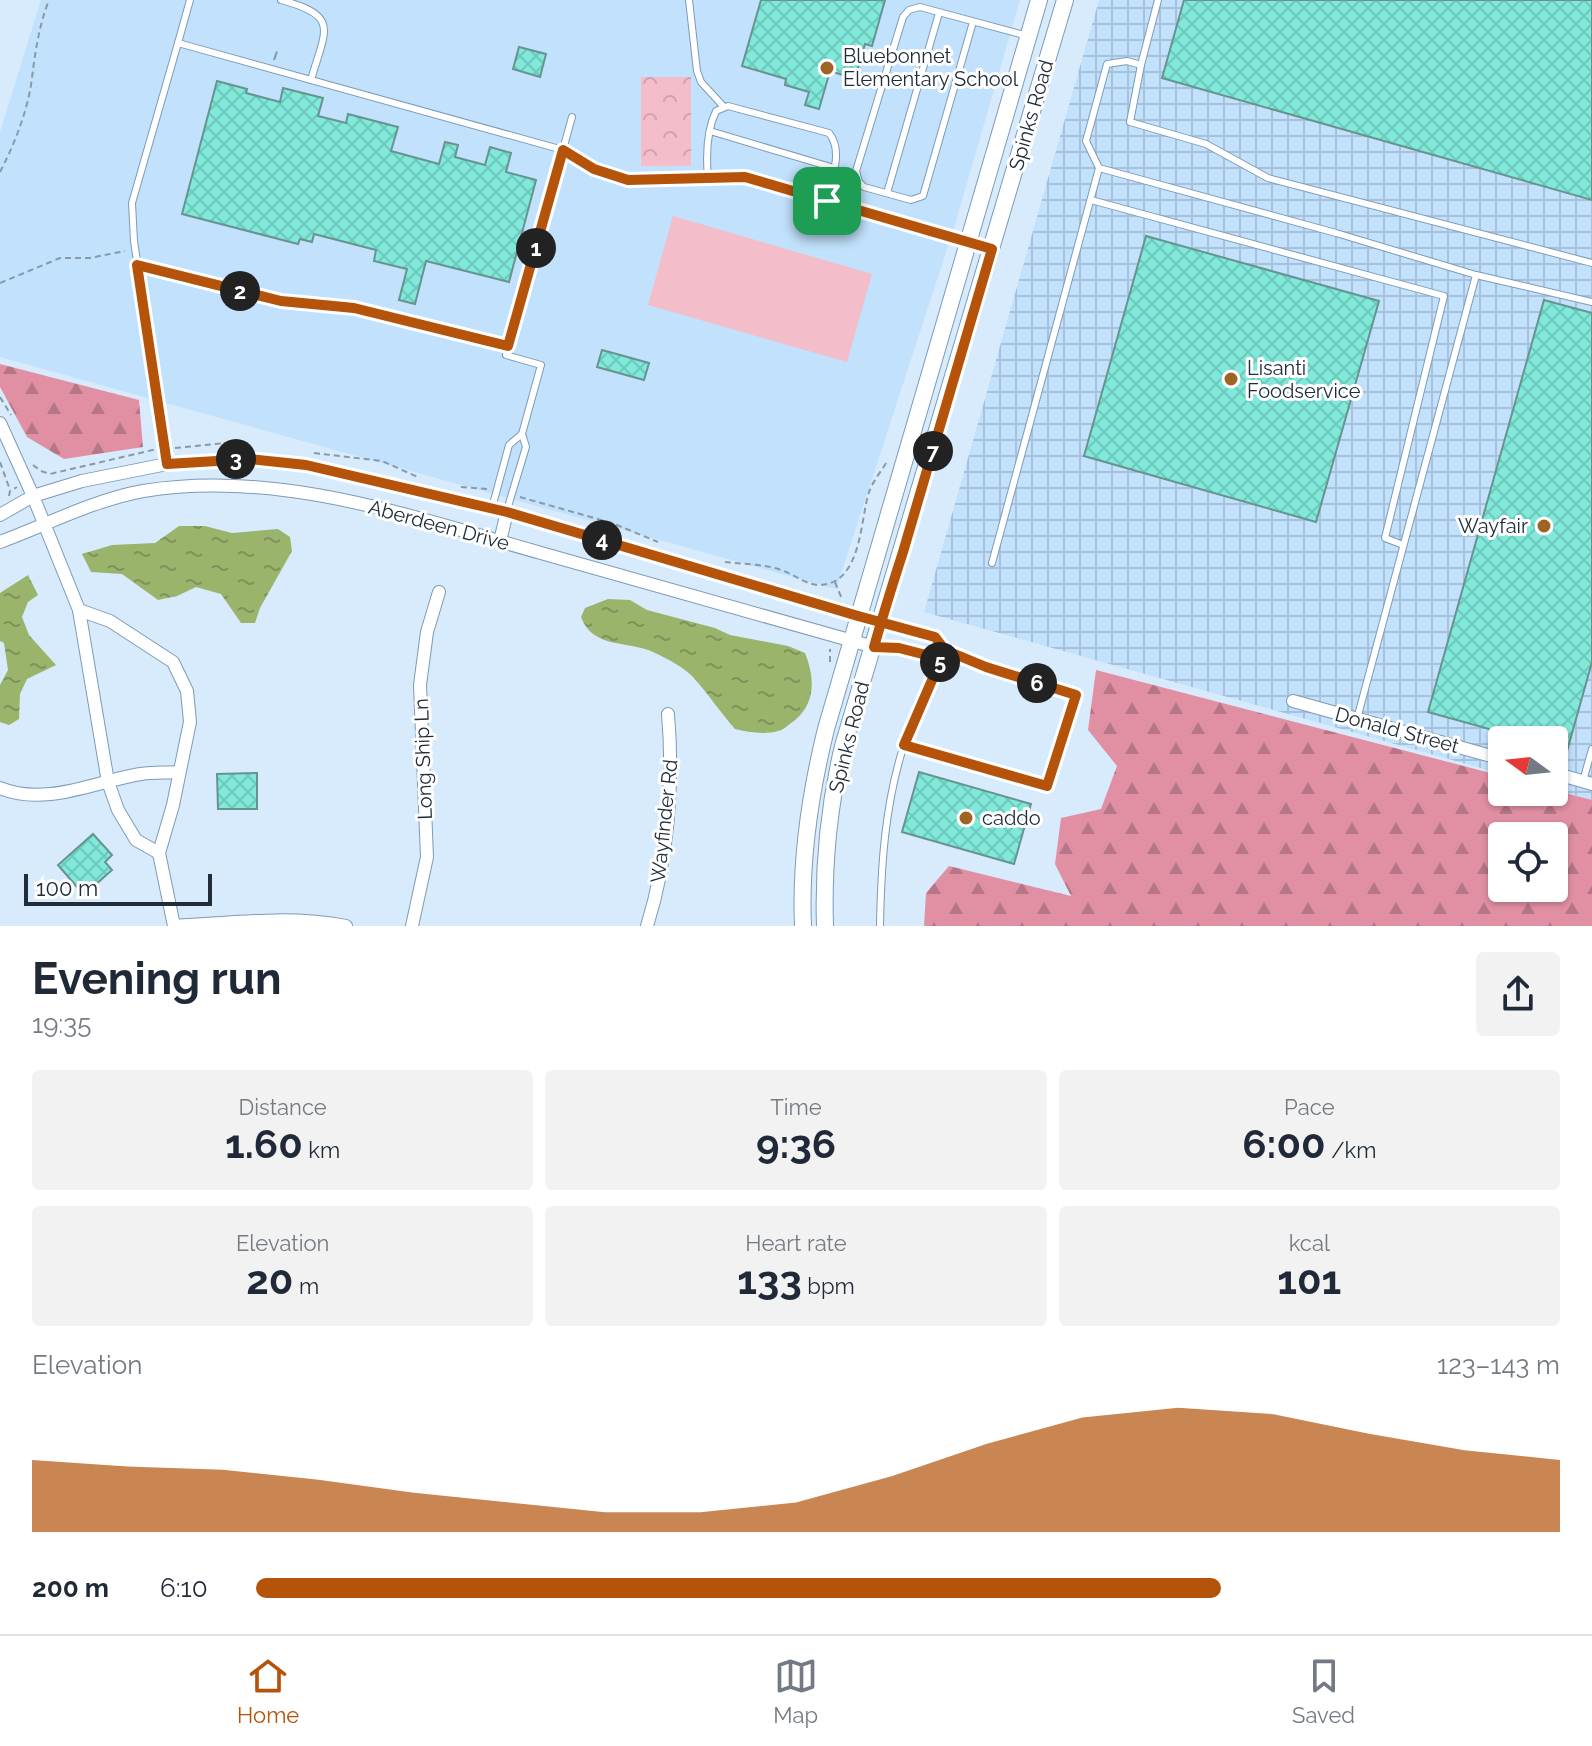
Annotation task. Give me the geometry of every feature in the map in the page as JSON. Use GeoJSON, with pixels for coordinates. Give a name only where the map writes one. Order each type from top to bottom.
{"type":"FeatureCollection","features":[{"type":"Feature","properties":{"kind":"main road","name":"Spinks Road"},"geometry":{"type":"LineString","coordinates":[[803,926],[803,852],[814,779],[851,640],[1039,0]]}},
{"type":"Feature","properties":{"kind":"main road","name":"Spinks Road"},"geometry":{"type":"LineString","coordinates":[[825,926],[823,878],[835,779],[1065,0]]}},
{"type":"Feature","properties":{"kind":"main road"},"geometry":{"type":"LineString","coordinates":[[1028,36],[1052,42]]}},
{"type":"Feature","properties":{"kind":"main road"},"geometry":{"type":"LineString","coordinates":[[968,241],[992,249]]}},
{"type":"Feature","properties":{"kind":"street"},"geometry":{"type":"LineString","coordinates":[[0,423],[79,610],[108,782],[118,810],[136,840],[159,853]]}},
{"type":"Feature","properties":{"kind":"street","name":"Aberdeen Drive"},"geometry":{"type":"LineString","coordinates":[[0,515],[33,496],[82,481],[167,464],[250,459],[306,465],[507,512],[881,622]]}},
{"type":"Feature","properties":{"kind":"street","name":"Aberdeen Drive"},"geometry":{"type":"LineString","coordinates":[[0,542],[141,492],[189,487],[252,487],[319,494],[485,536],[874,647]]}},
{"type":"Feature","properties":{"kind":"street"},"geometry":{"type":"LineString","coordinates":[[485,536],[491,510]]}},
{"type":"Feature","properties":{"kind":"street"},"geometry":{"type":"LineString","coordinates":[[500,541],[507,512]]}},
{"type":"Feature","properties":{"kind":"street","name":"Long Ship Ln"},"geometry":{"type":"LineString","coordinates":[[412,926],[427,857],[420,685],[427,632],[439,592]]}},
{"type":"Feature","properties":{"kind":"street"},"geometry":{"type":"LineString","coordinates":[[79,610],[110,621],[173,662],[187,691],[190,722],[159,853],[174,926],[272,921],[325,922],[346,926]]}},
{"type":"Feature","properties":{"kind":"street","name":"Donald Street"},"geometry":{"type":"LineString","coordinates":[[1293,701],[1488,755]]}},
{"type":"Feature","properties":{"kind":"street","name":"Wayfinder Rd"},"geometry":{"type":"LineString","coordinates":[[647,926],[659,888],[672,761],[668,714]]}},
{"type":"Feature","properties":{"kind":"street"},"geometry":{"type":"LineString","coordinates":[[0,788],[39,794],[74,790],[143,774],[179,772]]}},
{"type":"Feature","properties":{"kind":"street"},"geometry":{"type":"LineString","coordinates":[[1568,777],[1588,783]]}},
{"type":"Feature","properties":{"kind":"lane"},"geometry":{"type":"LineString","coordinates":[[167,464],[137,265],[132,203],[190,0]]}},
{"type":"Feature","properties":{"kind":"lane"},"geometry":{"type":"LineString","coordinates":[[281,0],[305,6],[317,13],[324,23],[324,34],[311,80]]}},
{"type":"Feature","properties":{"kind":"lane"},"geometry":{"type":"LineString","coordinates":[[689,0],[697,71],[701,82],[723,106],[829,133],[836,145],[827,201]]}},
{"type":"Feature","properties":{"kind":"lane"},"geometry":{"type":"LineString","coordinates":[[1158,0],[1130,122],[1206,144],[1268,178],[1592,263]]}},
{"type":"Feature","properties":{"kind":"lane"},"geometry":{"type":"LineString","coordinates":[[973,22],[927,189],[918,200],[864,187],[856,171],[903,17],[914,8],[939,13],[1028,36]]}},
{"type":"Feature","properties":{"kind":"lane"},"geometry":{"type":"LineString","coordinates":[[887,193],[939,13]]}},
{"type":"Feature","properties":{"kind":"lane"},"geometry":{"type":"LineString","coordinates":[[178,43],[563,150],[594,169],[628,180],[745,177],[968,241]]}},
{"type":"Feature","properties":{"kind":"lane"},"geometry":{"type":"LineString","coordinates":[[992,563],[1099,168],[1086,141],[1107,64],[1127,61],[1141,65]]}},
{"type":"Feature","properties":{"kind":"lane"},"geometry":{"type":"LineString","coordinates":[[708,178],[706,159],[710,131],[716,111],[723,106]]}},
{"type":"Feature","properties":{"kind":"lane"},"geometry":{"type":"LineString","coordinates":[[507,512],[526,447],[522,434],[541,365],[506,355],[572,117]]}},
{"type":"Feature","properties":{"kind":"lane"},"geometry":{"type":"LineString","coordinates":[[710,131],[834,168]]}},
{"type":"Feature","properties":{"kind":"lane"},"geometry":{"type":"LineString","coordinates":[[1099,168],[1476,275],[1592,302]]}},
{"type":"Feature","properties":{"kind":"lane"},"geometry":{"type":"LineString","coordinates":[[1091,200],[1444,296],[1385,538],[1403,545]]}},
{"type":"Feature","properties":{"kind":"lane"},"geometry":{"type":"LineString","coordinates":[[137,265],[281,301],[354,308],[508,346]]}},
{"type":"Feature","properties":{"kind":"lane"},"geometry":{"type":"LineString","coordinates":[[1357,719],[1476,275]]}},
{"type":"Feature","properties":{"kind":"lane"},"geometry":{"type":"LineString","coordinates":[[491,510],[509,445],[522,434]]}},
{"type":"Feature","properties":{"kind":"lane"},"geometry":{"type":"LineString","coordinates":[[881,622],[935,637],[945,650],[986,667],[1076,695],[1047,786],[904,745]]}},
{"type":"Feature","properties":{"kind":"lane"},"geometry":{"type":"LineString","coordinates":[[874,647],[899,648],[930,656],[945,650]]}},
{"type":"Feature","properties":{"kind":"lane"},"geometry":{"type":"LineString","coordinates":[[880,926],[885,831],[892,790],[904,745],[945,650]]}},
{"type":"Feature","properties":{"kind":"lane"},"geometry":{"type":"LineString","coordinates":[[1588,783],[1592,749]]}},
{"type":"Feature","properties":{"kind":"path"},"geometry":{"type":"LineString","coordinates":[[0,172],[12,150],[23,117],[31,86],[39,26],[49,0]]}},
{"type":"Feature","properties":{"kind":"path"},"geometry":{"type":"LineString","coordinates":[[0,283],[60,258],[90,258],[135,250]]}},
{"type":"Feature","properties":{"kind":"path"},"geometry":{"type":"LineString","coordinates":[[842,599],[835,581],[847,569],[855,554],[870,489],[889,459]]}},
{"type":"Feature","properties":{"kind":"path"},"geometry":{"type":"LineString","coordinates":[[0,462],[10,491]]}},
{"type":"Feature","properties":{"kind":"shaded area"},"geometry":{"type":"Polygon","coordinates":[[[41,0],[1020,0],[953,231],[836,589],[0,357],[0,132],[41,0]]]}},
{"type":"Feature","properties":{"kind":"shaded area"},"geometry":{"type":"Polygon","coordinates":[[[1099,0],[1592,0],[1592,800],[1568,793],[1568,726],[1488,726],[1488,770],[924,612],[1099,0]]]}},
{"type":"Feature","properties":{"kind":"green space"},"geometry":{"type":"Polygon","coordinates":[[[641,77],[691,77],[691,166],[641,166],[641,77]]]}},
{"type":"Feature","properties":{"kind":"green space"},"geometry":{"type":"Polygon","coordinates":[[[673,216],[872,274],[847,362],[648,305],[673,216]]]}},
{"type":"Feature","properties":{"kind":"green space"},"geometry":{"type":"Polygon","coordinates":[[[0,364],[139,400],[143,447],[64,459],[27,437],[0,387],[0,364]]]}},
{"type":"Feature","properties":{"kind":"green space"},"geometry":{"type":"Polygon","coordinates":[[[1096,670],[1488,772],[1488,806],[1568,806],[1568,794],[1592,800],[1592,926],[924,926],[926,893],[949,866],[1071,896],[1055,864],[1061,818],[1101,809],[1117,766],[1088,730],[1096,670]]]}},
{"type":"Feature","properties":{"kind":"water"},"geometry":{"type":"Polygon","coordinates":[[[179,526],[205,526],[232,533],[278,529],[290,537],[292,551],[260,608],[255,623],[241,623],[221,594],[196,587],[158,600],[122,574],[91,572],[82,554],[112,545],[155,543],[179,526]]]}},
{"type":"Feature","properties":{"kind":"water"},"geometry":{"type":"Polygon","coordinates":[[[28,575],[38,595],[28,602],[22,617],[29,635],[56,665],[27,679],[20,694],[19,719],[9,725],[0,722],[0,685],[8,670],[4,643],[0,641],[0,593],[28,575]]]}},
{"type":"Feature","properties":{"kind":"water"},"geometry":{"type":"Polygon","coordinates":[[[608,599],[630,600],[647,610],[805,653],[812,681],[806,706],[794,721],[780,730],[762,733],[735,729],[684,669],[645,649],[594,635],[581,617],[585,608],[608,599]]]}},
{"type":"Feature","properties":{"kind":"building","name":"Bluebonnet Elementary School"},"geometry":{"type":"Polygon","coordinates":[[[761,0],[885,0],[872,46],[865,44],[855,79],[830,71],[819,109],[805,105],[809,92],[785,85],[786,79],[742,66],[761,0]]]}},
{"type":"Feature","properties":{"kind":"building"},"geometry":{"type":"Polygon","coordinates":[[[1184,0],[1592,0],[1592,200],[1162,78],[1184,0]]]}},
{"type":"Feature","properties":{"kind":"building"},"geometry":{"type":"Polygon","coordinates":[[[519,47],[546,54],[540,77],[513,69],[519,47]]]}},
{"type":"Feature","properties":{"kind":"building"},"geometry":{"type":"Polygon","coordinates":[[[217,81],[280,102],[283,88],[323,98],[318,116],[346,123],[348,114],[398,127],[391,151],[439,164],[445,142],[458,145],[455,157],[485,165],[490,147],[511,153],[506,172],[536,180],[509,282],[426,261],[415,304],[399,300],[407,269],[374,261],[376,250],[314,234],[312,242],[300,239],[298,244],[182,214],[217,81]]]}},
{"type":"Feature","properties":{"kind":"building","name":"Lisanti Foodservice"},"geometry":{"type":"Polygon","coordinates":[[[1146,236],[1379,301],[1316,522],[1084,456],[1146,236]]]}},
{"type":"Feature","properties":{"kind":"building"},"geometry":{"type":"Polygon","coordinates":[[[1544,300],[1592,313],[1592,662],[1568,747],[1568,726],[1488,726],[1488,729],[1428,712],[1544,300]]]}},
{"type":"Feature","properties":{"kind":"building"},"geometry":{"type":"Polygon","coordinates":[[[602,350],[649,363],[644,380],[597,367],[602,350]]]}},
{"type":"Feature","properties":{"kind":"building","name":"caddo"},"geometry":{"type":"Polygon","coordinates":[[[919,772],[1031,804],[1014,864],[902,832],[919,772]]]}},
{"type":"Feature","properties":{"kind":"building"},"geometry":{"type":"Polygon","coordinates":[[[257,773],[257,809],[218,809],[217,774],[257,773]]]}},
{"type":"Feature","properties":{"kind":"building"},"geometry":{"type":"Polygon","coordinates":[[[93,834],[112,855],[105,862],[112,870],[84,895],[58,865],[93,834]]]}},
{"type":"Feature","properties":{"kind":"place","name":"Bluebonnet Elementary School"},"geometry":{"type":"Point","coordinates":[827,68]}},
{"type":"Feature","properties":{"kind":"place","name":"Lisanti Foodservice"},"geometry":{"type":"Point","coordinates":[1231,379]}},
{"type":"Feature","properties":{"kind":"place","name":"Wayfair"},"geometry":{"type":"Point","coordinates":[1544,526]}},
{"type":"Feature","properties":{"kind":"place","name":"caddo"},"geometry":{"type":"Point","coordinates":[966,818]}},
{"type":"Feature","properties":{"kind":"route"},"geometry":{"type":"LineString","coordinates":[[827,201],[745,177],[628,180],[594,169],[563,150],[508,346],[354,308],[281,301],[137,265],[167,464],[250,459],[306,465],[507,512],[858,616],[881,622],[935,637],[945,650],[904,745],[1047,786],[1076,695],[986,667],[945,650],[930,656],[899,648],[874,647],[881,622],[903,552],[992,249],[827,201]]}}]}
